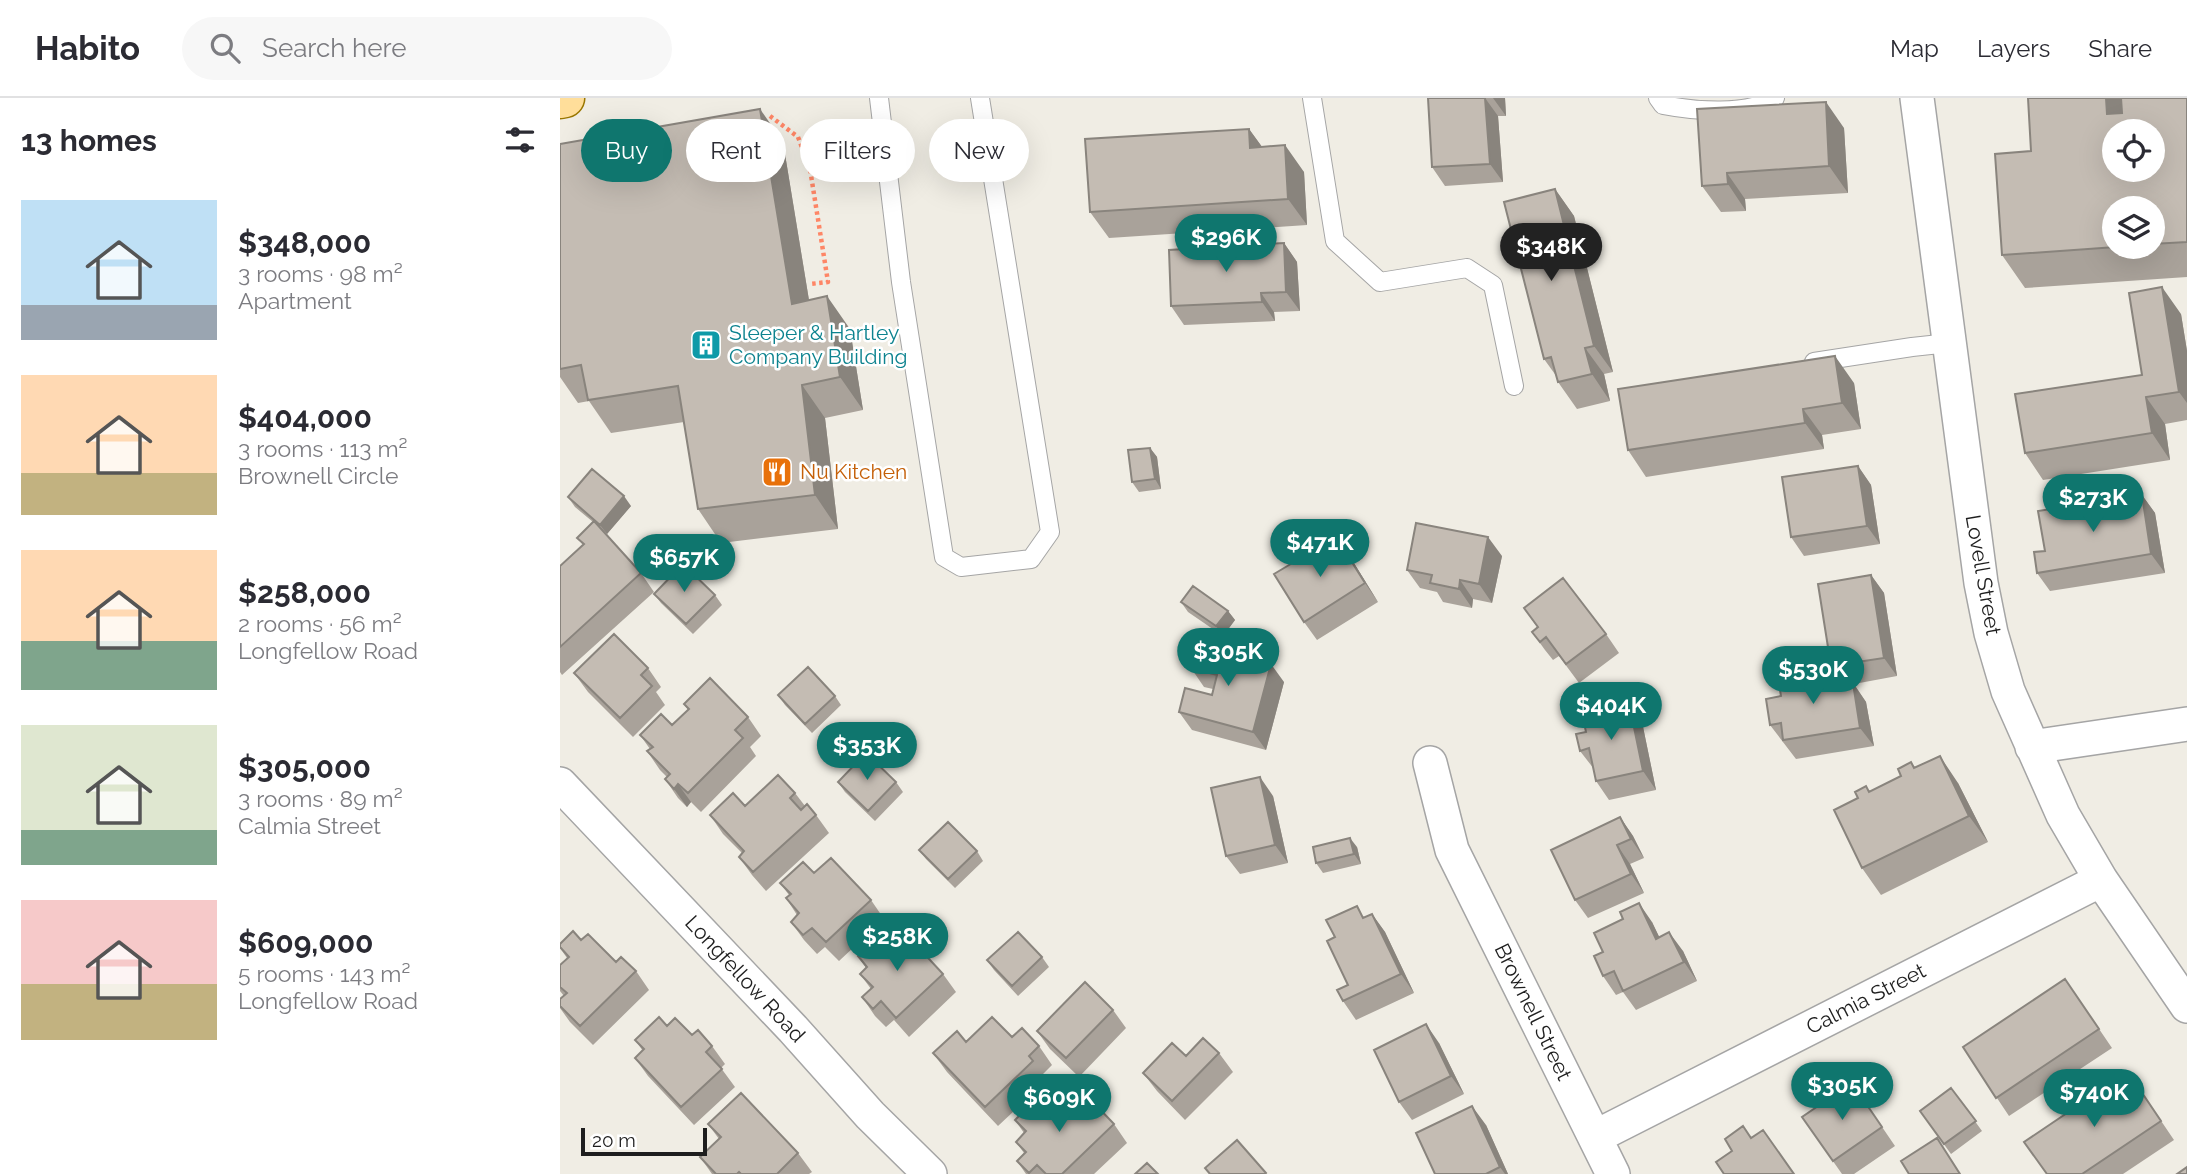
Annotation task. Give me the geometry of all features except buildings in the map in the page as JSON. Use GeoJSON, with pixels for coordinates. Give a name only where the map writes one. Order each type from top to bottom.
{"type":"FeatureCollection","features":[{"type":"Feature","properties":{"kind":"street","name":"Lovell Street"},"geometry":{"type":"LineString","coordinates":[[1917,98],[1984,596],[1991,633],[2008,691],[2063,816],[2101,880],[2187,1006]]}},
{"type":"Feature","properties":{"kind":"street"},"geometry":{"type":"LineString","coordinates":[[2032,747],[2187,724]]}},
{"type":"Feature","properties":{"kind":"street","name":"Brownell Street"},"geometry":{"type":"LineString","coordinates":[[1430,763],[1452,850],[1613,1174]]}},
{"type":"Feature","properties":{"kind":"street","name":"Longfellow Road"},"geometry":{"type":"LineString","coordinates":[[560,784],[793,1029],[870,1115],[930,1174]]}},
{"type":"Feature","properties":{"kind":"street","name":"Calmia Street"},"geometry":{"type":"LineString","coordinates":[[1595,1137],[2101,880]]}},
{"type":"Feature","properties":{"kind":"lane"},"geometry":{"type":"LineString","coordinates":[[879,98],[901,282],[944,557],[961,567],[1031,559],[1050,532],[980,98]]}},
{"type":"Feature","properties":{"kind":"lane"},"geometry":{"type":"LineString","coordinates":[[1312,98],[1335,241],[1380,282],[1467,268],[1493,285],[1514,386]]}},
{"type":"Feature","properties":{"kind":"lane"},"geometry":{"type":"LineString","coordinates":[[1657,98],[1663,105],[1711,110],[1749,108],[1775,98]]}},
{"type":"Feature","properties":{"kind":"lane"},"geometry":{"type":"LineString","coordinates":[[1803,363],[1912,346],[1950,343]]}},
{"type":"Feature","properties":{"kind":"path"},"geometry":{"type":"LineString","coordinates":[[770,116],[798,137],[810,169],[828,282],[810,284]]}},
{"type":"Feature","properties":{"kind":"place","name":"Sleeper & Hartley Company Building"},"geometry":{"type":"Point","coordinates":[706,345]}},
{"type":"Feature","properties":{"kind":"place","name":"Nu Kitchen"},"geometry":{"type":"Point","coordinates":[777,472]}}]}
